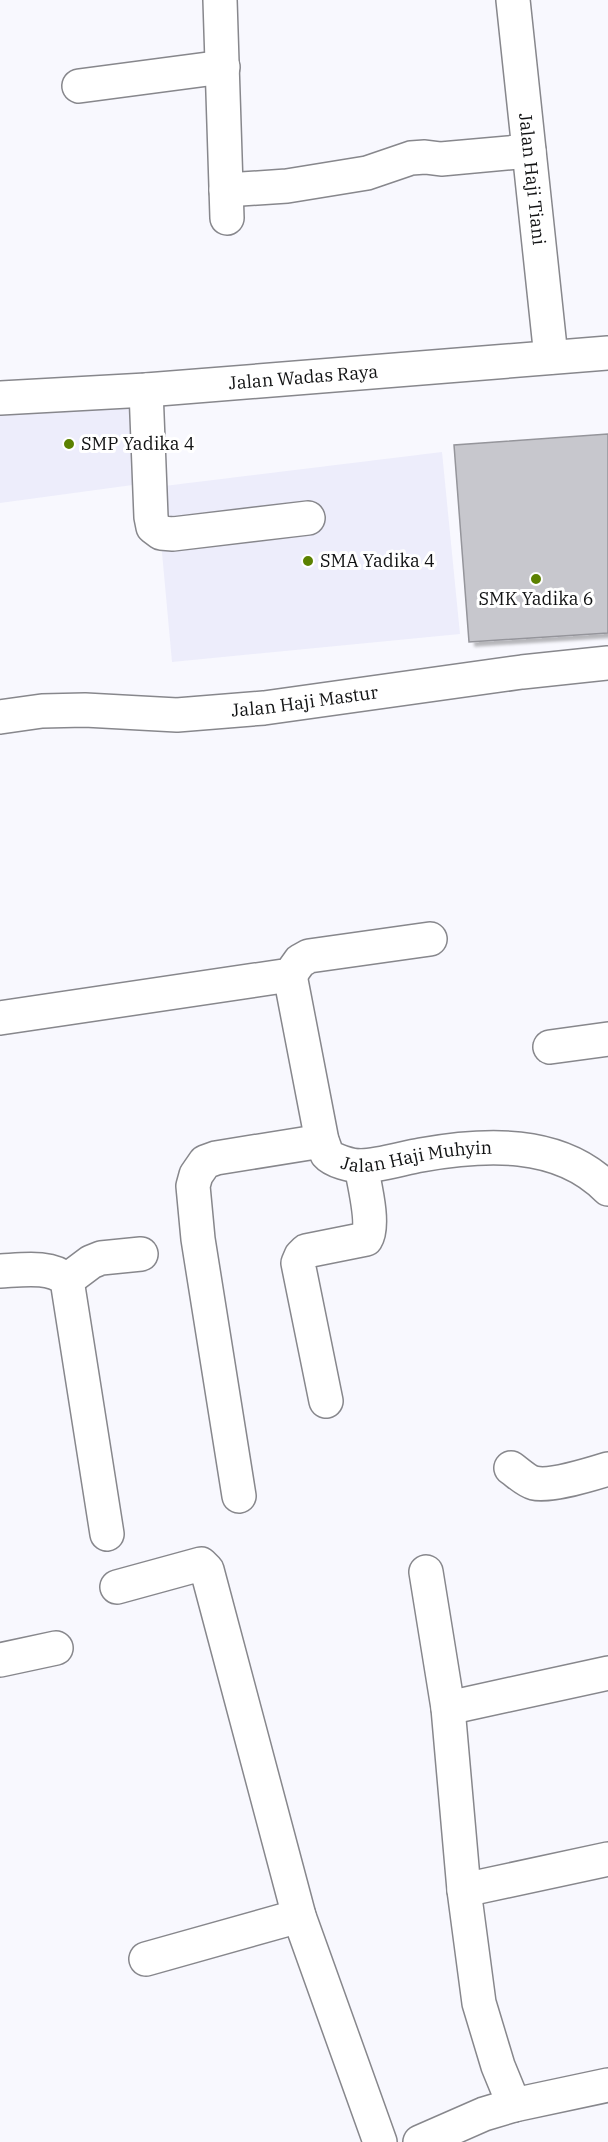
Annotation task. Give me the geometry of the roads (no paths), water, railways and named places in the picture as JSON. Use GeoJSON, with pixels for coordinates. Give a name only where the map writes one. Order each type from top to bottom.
{"type":"FeatureCollection","features":[{"type":"Feature","properties":{"kind":"street"},"geometry":{"type":"LineString","coordinates":[[220,0],[226,204],[287,186],[367,173],[411,158],[441,159],[529,151]]}},
{"type":"Feature","properties":{"kind":"street","name":"Jalan Haji Tiani"},"geometry":{"type":"LineString","coordinates":[[513,0],[551,357]]}},
{"type":"Feature","properties":{"kind":"street"},"geometry":{"type":"LineString","coordinates":[[79,86],[223,67]]}},
{"type":"Feature","properties":{"kind":"street","name":"Jalan Wadas Raya"},"geometry":{"type":"LineString","coordinates":[[0,398],[146,390],[608,353]]}},
{"type":"Feature","properties":{"kind":"street"},"geometry":{"type":"LineString","coordinates":[[146,390],[153,527],[161,533],[173,534],[308,518]]}},
{"type":"Feature","properties":{"kind":"street","name":"Jalan Haji Mastur"},"geometry":{"type":"LineString","coordinates":[[0,717],[85,710],[177,715],[264,708],[511,673],[608,663]]}},
{"type":"Feature","properties":{"kind":"street"},"geometry":{"type":"LineString","coordinates":[[0,1018],[290,975],[300,961],[309,956],[430,939]]}},
{"type":"Feature","properties":{"kind":"street","name":"Jalan Haji Muhyin"},"geometry":{"type":"LineString","coordinates":[[290,975],[322,1141],[327,1153],[334,1160],[361,1166],[450,1150],[497,1147],[552,1154],[577,1166],[608,1189]]}},
{"type":"Feature","properties":{"kind":"street"},"geometry":{"type":"LineString","coordinates":[[550,1047],[608,1039]]}},
{"type":"Feature","properties":{"kind":"street"},"geometry":{"type":"LineString","coordinates":[[239,1496],[198,1239],[193,1186],[196,1175],[205,1162],[216,1158],[322,1141]]}},
{"type":"Feature","properties":{"kind":"street"},"geometry":{"type":"LineString","coordinates":[[326,1401],[298,1263],[306,1251],[366,1239],[369,1218],[361,1166]]}},
{"type":"Feature","properties":{"kind":"street"},"geometry":{"type":"LineString","coordinates":[[67,1280],[91,1262],[101,1258],[141,1254]]}},
{"type":"Feature","properties":{"kind":"street"},"geometry":{"type":"LineString","coordinates":[[0,1270],[51,1271],[67,1280],[108,1534]]}},
{"type":"Feature","properties":{"kind":"street"},"geometry":{"type":"LineString","coordinates":[[511,1468],[537,1483],[576,1479],[608,1469]]}},
{"type":"Feature","properties":{"kind":"street"},"geometry":{"type":"LineString","coordinates":[[117,1587],[201,1564],[207,1570],[299,1916],[381,2142]]}},
{"type":"Feature","properties":{"kind":"street"},"geometry":{"type":"LineString","coordinates":[[426,1572],[448,1708],[464,1890],[479,2004],[498,2066],[514,2105]]}},
{"type":"Feature","properties":{"kind":"street"},"geometry":{"type":"LineString","coordinates":[[0,1660],[56,1648]]}},
{"type":"Feature","properties":{"kind":"street"},"geometry":{"type":"LineString","coordinates":[[448,1708],[608,1673]]}},
{"type":"Feature","properties":{"kind":"street"},"geometry":{"type":"LineString","coordinates":[[464,1890],[608,1859]]}},
{"type":"Feature","properties":{"kind":"street"},"geometry":{"type":"LineString","coordinates":[[146,1959],[299,1916]]}},
{"type":"Feature","properties":{"kind":"street"},"geometry":{"type":"LineString","coordinates":[[420,2142],[484,2114],[514,2105],[608,2085]]}},
{"type":"Feature","properties":{"kind":"place","name":"SMP Yadika 4"},"geometry":{"type":"Point","coordinates":[69,444]}},
{"type":"Feature","properties":{"kind":"place","name":"SMA Yadika 4"},"geometry":{"type":"Point","coordinates":[308,561]}},
{"type":"Feature","properties":{"kind":"place","name":"SMK Yadika 6"},"geometry":{"type":"Point","coordinates":[536,579]}}]}
